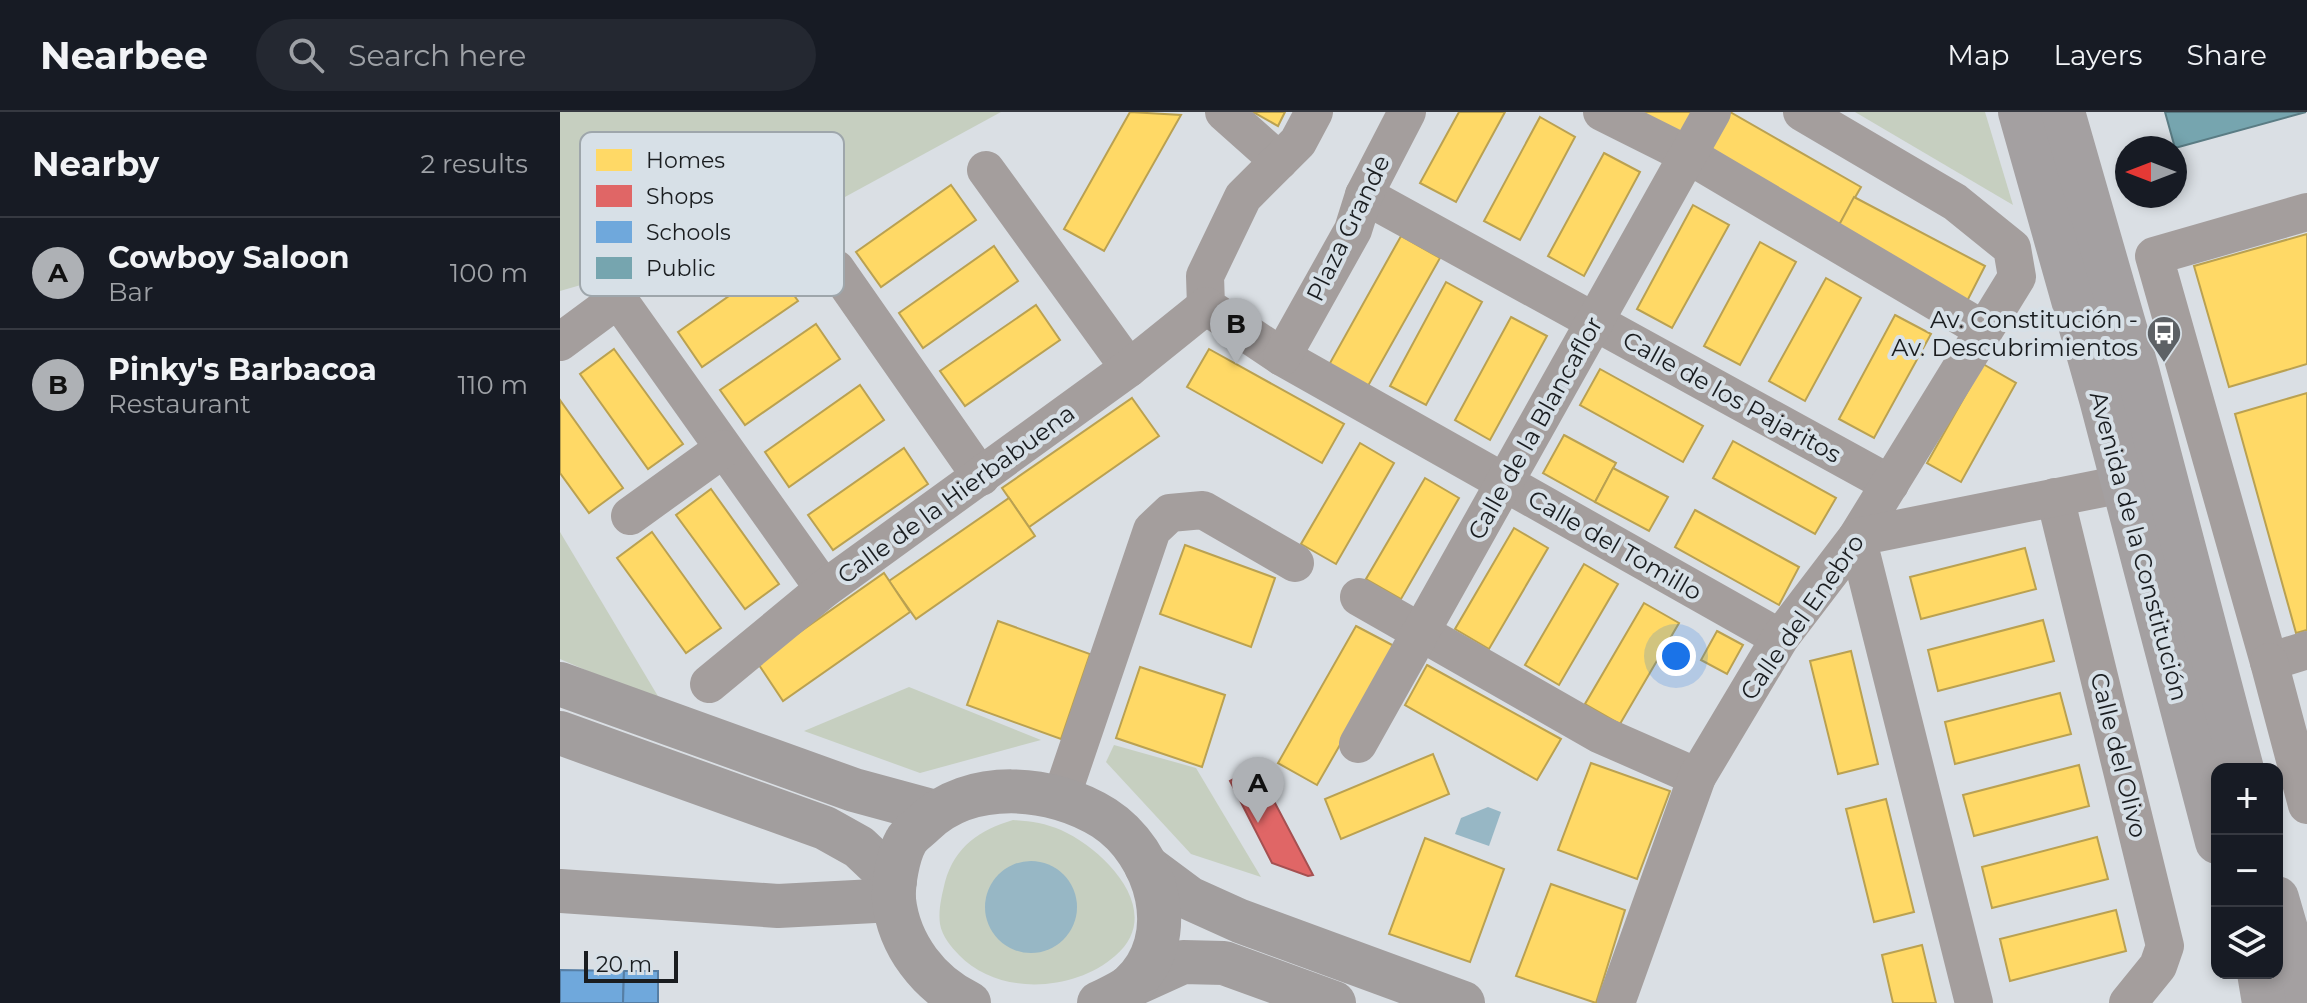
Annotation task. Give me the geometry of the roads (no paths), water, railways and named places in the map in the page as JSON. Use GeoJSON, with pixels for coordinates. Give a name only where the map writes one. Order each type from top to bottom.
{"type":"FeatureCollection","features":[{"type":"Feature","properties":{"kind":"main road","name":"Avenida de la Constitución"},"geometry":{"type":"LineString","coordinates":[[2020,112],[2123,484],[2215,835]]}},
{"type":"Feature","properties":{"kind":"main road","name":"Avenida de la Constitución"},"geometry":{"type":"LineString","coordinates":[[2063,112],[2240,763]]}},
{"type":"Feature","properties":{"kind":"main road"},"geometry":{"type":"LineString","coordinates":[[560,684],[854,790],[935,812]]}},
{"type":"Feature","properties":{"kind":"main road"},"geometry":{"type":"LineString","coordinates":[[560,733],[825,828],[859,847],[895,891]]}},
{"type":"Feature","properties":{"kind":"main road"},"geometry":{"type":"LineString","coordinates":[[955,1000],[924,969],[904,935],[895,891],[906,841],[935,812],[979,795],[1019,791],[1061,798],[1105,819],[1146,866],[1189,898],[1240,921],[1463,1003]]}},
{"type":"Feature","properties":{"kind":"main road"},"geometry":{"type":"LineString","coordinates":[[1115,994],[1158,942],[1161,907],[1146,866]]}},
{"type":"Feature","properties":{"kind":"main road"},"geometry":{"type":"LineString","coordinates":[[560,891],[778,906],[895,891]]}},
{"type":"Feature","properties":{"kind":"main road"},"geometry":{"type":"LineString","coordinates":[[2280,907],[2307,1002]]}},
{"type":"Feature","properties":{"kind":"main road"},"geometry":{"type":"LineString","coordinates":[[1115,994],[1183,962],[1224,963],[1334,1003]]}},
{"type":"Feature","properties":{"kind":"main road"},"geometry":{"type":"LineString","coordinates":[[2260,979],[2264,1003]]}},
{"type":"Feature","properties":{"kind":"street"},"geometry":{"type":"LineString","coordinates":[[1224,112],[1279,161]]}},
{"type":"Feature","properties":{"kind":"street"},"geometry":{"type":"LineString","coordinates":[[1282,357],[1206,306],[1205,276],[1243,197],[1298,142],[1314,112]]}},
{"type":"Feature","properties":{"kind":"street","name":"Plaza Grande"},"geometry":{"type":"LineString","coordinates":[[1282,357],[1353,230],[1364,195],[1407,112]]}},
{"type":"Feature","properties":{"kind":"street"},"geometry":{"type":"LineString","coordinates":[[1602,112],[1688,155],[1984,330]]}},
{"type":"Feature","properties":{"kind":"street","name":"Calle de la Blancaflor"},"geometry":{"type":"LineString","coordinates":[[1358,744],[1712,112]]}},
{"type":"Feature","properties":{"kind":"street","name":"Calle del Enebro"},"geometry":{"type":"LineString","coordinates":[[1616,1003],[1697,777],[1780,638],[1857,537],[2017,277],[2012,248],[1955,202],[1802,112]]}},
{"type":"Feature","properties":{"kind":"street"},"geometry":{"type":"LineString","coordinates":[[986,170],[1129,368]]}},
{"type":"Feature","properties":{"kind":"street","name":"Calle de los Pajaritos"},"geometry":{"type":"LineString","coordinates":[[1364,195],[1890,484]]}},
{"type":"Feature","properties":{"kind":"street"},"geometry":{"type":"LineString","coordinates":[[2307,212],[2154,256],[2307,805]]}},
{"type":"Feature","properties":{"kind":"street"},"geometry":{"type":"LineString","coordinates":[[844,280],[981,477]]}},
{"type":"Feature","properties":{"kind":"street"},"geometry":{"type":"LineString","coordinates":[[560,342],[618,299],[824,589]]}},
{"type":"Feature","properties":{"kind":"street","name":"Calle de la Hierbabuena"},"geometry":{"type":"LineString","coordinates":[[709,684],[824,589],[1129,368],[1206,306]]}},
{"type":"Feature","properties":{"kind":"street","name":"Calle del Tomillo"},"geometry":{"type":"LineString","coordinates":[[1282,357],[1780,638]]}},
{"type":"Feature","properties":{"kind":"street"},"geometry":{"type":"LineString","coordinates":[[630,516],[723,449]]}},
{"type":"Feature","properties":{"kind":"street"},"geometry":{"type":"LineString","coordinates":[[1974,1003],[1857,537],[2123,484]]}},
{"type":"Feature","properties":{"kind":"street","name":"Calle del Olivo"},"geometry":{"type":"LineString","coordinates":[[2055,497],[2165,946],[2158,966],[2128,1003]]}},
{"type":"Feature","properties":{"kind":"street"},"geometry":{"type":"LineString","coordinates":[[2174,512],[2222,497]]}},
{"type":"Feature","properties":{"kind":"street"},"geometry":{"type":"LineString","coordinates":[[1061,798],[1152,530],[1170,513],[1203,510],[1295,563]]}},
{"type":"Feature","properties":{"kind":"street"},"geometry":{"type":"LineString","coordinates":[[1359,597],[1599,734],[1697,777]]}},
{"type":"Feature","properties":{"kind":"street"},"geometry":{"type":"LineString","coordinates":[[2269,662],[2307,650]]}},
{"type":"Feature","properties":{"kind":"water"},"geometry":{"type":"Polygon","coordinates":[[[1488,807],[1501,812],[1489,846],[1455,834],[1461,818],[1488,807]]]}},
{"type":"Feature","properties":{"kind":"water"},"geometry":{"type":"Polygon","coordinates":[[[1031,861],[1049,864],[1064,874],[1074,889],[1077,907],[1074,925],[1064,940],[1049,950],[1031,953],[1013,950],[998,940],[988,925],[985,907],[988,889],[998,874],[1013,864],[1031,861]]]}},
{"type":"Feature","properties":{"kind":"place","name":"Pinky's Barbacoa"},"geometry":{"type":"Point","coordinates":[1236,364]}},
{"type":"Feature","properties":{"kind":"place","name":"Av. Constitución - Av. Descubrimientos"},"geometry":{"type":"Point","coordinates":[2164,364]}},
{"type":"Feature","properties":{"kind":"place","name":"Cowboy Saloon"},"geometry":{"type":"Point","coordinates":[1258,823]}}]}
